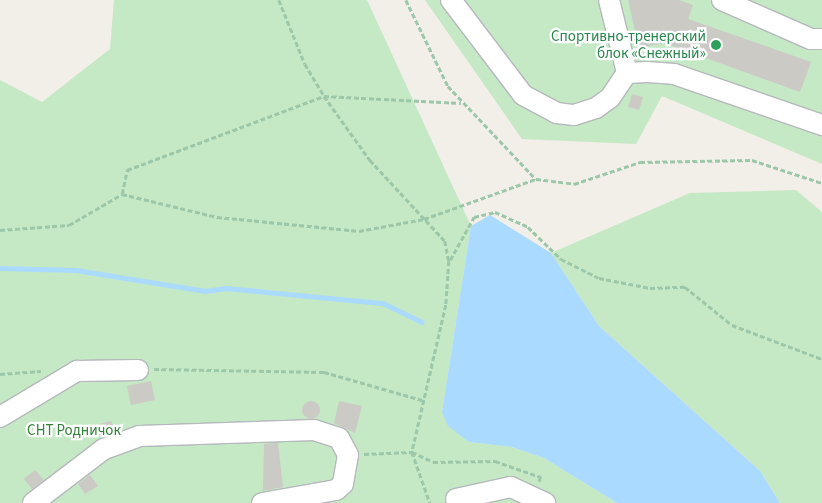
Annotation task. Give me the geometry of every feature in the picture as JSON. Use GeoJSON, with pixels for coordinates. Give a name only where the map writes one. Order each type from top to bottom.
{"type":"FeatureCollection","features":[{"type":"Feature","properties":{"kind":"street"},"geometry":{"type":"LineString","coordinates":[[451,0],[523,95],[538,106],[574,115],[596,108],[610,98],[627,73],[608,0]]}},
{"type":"Feature","properties":{"kind":"street"},"geometry":{"type":"LineString","coordinates":[[722,0],[810,39],[822,39]]}},
{"type":"Feature","properties":{"kind":"street"},"geometry":{"type":"LineString","coordinates":[[627,73],[674,74],[822,125]]}},
{"type":"Feature","properties":{"kind":"street"},"geometry":{"type":"LineString","coordinates":[[0,417],[77,370],[138,370]]}},
{"type":"Feature","properties":{"kind":"street"},"geometry":{"type":"LineString","coordinates":[[33,503],[104,449],[140,436],[314,430],[339,438],[348,455],[343,484],[336,490],[262,503]]}},
{"type":"Feature","properties":{"kind":"street"},"geometry":{"type":"LineString","coordinates":[[456,499],[511,487],[545,503]]}},
{"type":"Feature","properties":{"kind":"path"},"geometry":{"type":"LineString","coordinates":[[279,0],[305,64],[324,96],[370,160],[444,241],[449,261],[440,340],[423,400],[412,452],[430,503]]}},
{"type":"Feature","properties":{"kind":"path"},"geometry":{"type":"LineString","coordinates":[[406,0],[448,86],[462,103],[536,179]]}},
{"type":"Feature","properties":{"kind":"path"},"geometry":{"type":"LineString","coordinates":[[122,194],[128,170],[324,96],[462,103]]}},
{"type":"Feature","properties":{"kind":"path"},"geometry":{"type":"LineString","coordinates":[[0,230],[70,224],[122,194],[217,217],[359,231],[424,219],[536,179],[574,184],[640,162],[752,160],[822,182]]}},
{"type":"Feature","properties":{"kind":"path"},"geometry":{"type":"LineString","coordinates":[[449,261],[474,217],[495,212],[528,227],[561,259],[599,278],[650,288],[685,287],[732,325],[822,360]]}},
{"type":"Feature","properties":{"kind":"path"},"geometry":{"type":"LineString","coordinates":[[138,370],[324,372],[423,400]]}},
{"type":"Feature","properties":{"kind":"path"},"geometry":{"type":"LineString","coordinates":[[0,374],[50,371]]}},
{"type":"Feature","properties":{"kind":"path"},"geometry":{"type":"LineString","coordinates":[[348,455],[412,452],[433,462],[495,461],[541,477]]}},
{"type":"Feature","properties":{"kind":"green space","name":"СНТ Родничок"},"geometry":{"type":"Polygon","coordinates":[[[114,0],[367,0],[471,226],[442,412],[469,442],[512,447],[544,458],[617,503],[0,503],[0,80],[42,102],[110,49],[114,0]]]}},
{"type":"Feature","properties":{"kind":"green space"},"geometry":{"type":"Polygon","coordinates":[[[425,0],[822,0],[822,164],[662,96],[636,144],[522,139],[425,0]]]}},
{"type":"Feature","properties":{"kind":"green space"},"geometry":{"type":"Polygon","coordinates":[[[796,190],[822,212],[822,503],[780,503],[760,471],[599,326],[551,253],[690,193],[796,190]]]}},
{"type":"Feature","properties":{"kind":"water"},"geometry":{"type":"Polygon","coordinates":[[[490,215],[551,253],[599,326],[760,471],[780,503],[617,503],[544,458],[512,447],[469,442],[448,426],[442,412],[471,226],[490,215]]]}},
{"type":"Feature","properties":{"kind":"building","name":"Спортивно-тренерский блок «Снежный»"},"geometry":{"type":"Polygon","coordinates":[[[628,0],[679,0],[693,5],[688,19],[811,62],[800,92],[664,43],[639,48],[628,0]]]}},
{"type":"Feature","properties":{"kind":"building"},"geometry":{"type":"Polygon","coordinates":[[[632,94],[643,97],[639,110],[628,107],[632,94]]]}},
{"type":"Feature","properties":{"kind":"building"},"geometry":{"type":"Polygon","coordinates":[[[151,381],[155,400],[131,405],[127,386],[151,381]]]}},
{"type":"Feature","properties":{"kind":"building"},"geometry":{"type":"Polygon","coordinates":[[[311,401],[317,404],[320,410],[317,416],[311,419],[305,416],[302,410],[305,404],[311,401]]]}},
{"type":"Feature","properties":{"kind":"building"},"geometry":{"type":"Polygon","coordinates":[[[339,401],[362,406],[355,433],[334,423],[339,401]]]}},
{"type":"Feature","properties":{"kind":"building"},"geometry":{"type":"Polygon","coordinates":[[[111,421],[116,432],[105,436],[99,424],[111,421]]]}},
{"type":"Feature","properties":{"kind":"building"},"geometry":{"type":"Polygon","coordinates":[[[278,443],[283,487],[263,491],[264,444],[278,443]]]}},
{"type":"Feature","properties":{"kind":"building"},"geometry":{"type":"Polygon","coordinates":[[[35,470],[44,480],[32,489],[24,479],[35,470]]]}},
{"type":"Feature","properties":{"kind":"building"},"geometry":{"type":"Polygon","coordinates":[[[90,475],[98,486],[85,494],[78,484],[90,475]]]}},
{"type":"Feature","properties":{"kind":"waterway"},"geometry":{"type":"LineString","coordinates":[[0,268],[76,270],[205,291],[226,288],[383,303],[422,322]]}},
{"type":"Feature","properties":{"kind":"place","name":"Спортивно-тренерский блок «Снежный»"},"geometry":{"type":"Point","coordinates":[716,45]}}]}
